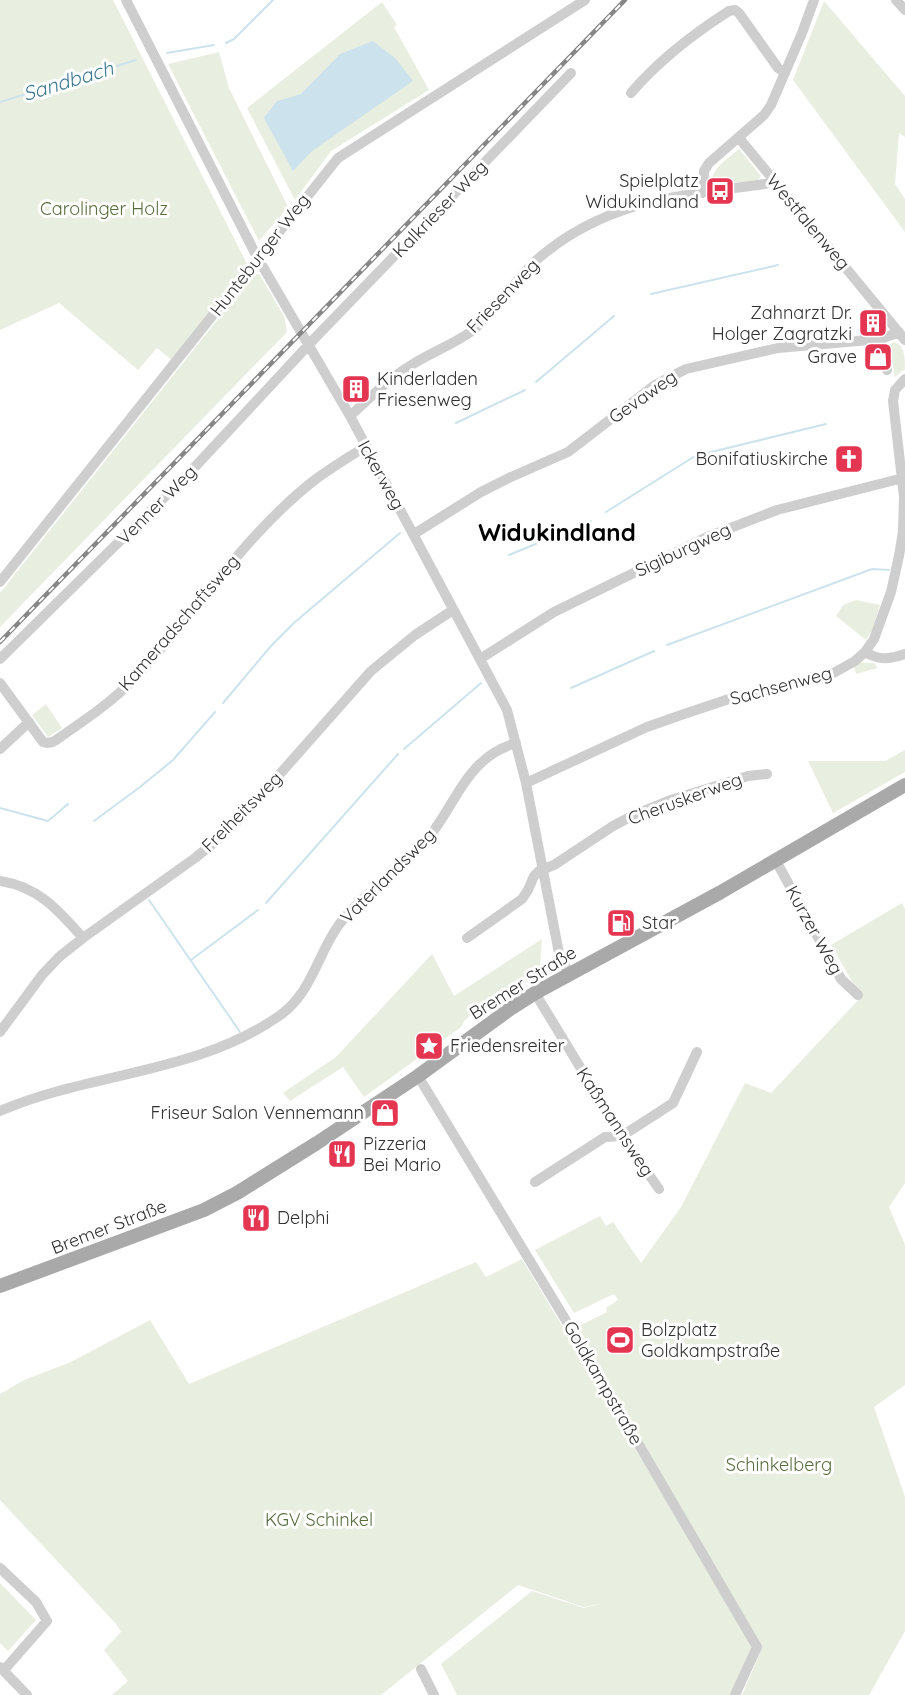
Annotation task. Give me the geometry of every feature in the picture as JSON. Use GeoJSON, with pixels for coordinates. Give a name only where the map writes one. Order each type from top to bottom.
{"type":"FeatureCollection","features":[{"type":"Feature","properties":{"kind":"main road","name":"Bremer Straße"},"geometry":{"type":"LineString","coordinates":[[0,1286],[187,1216],[237,1194],[418,1076],[535,993],[776,861],[905,785]]}},
{"type":"Feature","properties":{"kind":"street","name":"Ickerweg"},"geometry":{"type":"LineString","coordinates":[[126,0],[258,258],[350,416],[507,710],[526,783],[560,953],[569,975]]}},
{"type":"Feature","properties":{"kind":"street","name":"Hunteburger Weg"},"geometry":{"type":"LineString","coordinates":[[0,582],[338,158],[585,0]]}},
{"type":"Feature","properties":{"kind":"street"},"geometry":{"type":"LineString","coordinates":[[703,193],[704,171],[709,164],[764,115],[785,73],[814,0]]}},
{"type":"Feature","properties":{"kind":"street"},"geometry":{"type":"LineString","coordinates":[[896,0],[905,10]]}},
{"type":"Feature","properties":{"kind":"street"},"geometry":{"type":"LineString","coordinates":[[631,93],[648,73],[670,54],[729,11],[735,10],[778,68],[785,73]]}},
{"type":"Feature","properties":{"kind":"street","name":"Kalkrieser Weg"},"geometry":{"type":"LineString","coordinates":[[309,345],[571,74]]}},
{"type":"Feature","properties":{"kind":"street","name":"Westfalenweg"},"geometry":{"type":"LineString","coordinates":[[739,138],[902,336]]}},
{"type":"Feature","properties":{"kind":"street","name":"Friesenweg"},"geometry":{"type":"LineString","coordinates":[[350,416],[388,381],[412,364],[460,339],[474,329],[520,277],[560,242],[615,212],[659,199],[773,181]]}},
{"type":"Feature","properties":{"kind":"street","name":"Gevaweg"},"geometry":{"type":"LineString","coordinates":[[414,534],[511,477],[568,452],[655,385],[686,369],[778,348],[902,336]]}},
{"type":"Feature","properties":{"kind":"street"},"geometry":{"type":"LineString","coordinates":[[881,339],[887,370]]}},
{"type":"Feature","properties":{"kind":"street","name":"Venner Weg"},"geometry":{"type":"LineString","coordinates":[[0,659],[192,470],[309,345]]}},
{"type":"Feature","properties":{"kind":"street","name":"Sachsenweg"},"geometry":{"type":"LineString","coordinates":[[526,783],[647,727],[732,698],[830,675],[855,661],[865,652],[874,639],[891,592],[903,531],[903,478],[893,401],[895,390],[905,379]]}},
{"type":"Feature","properties":{"kind":"street","name":"Kameradschaftsweg"},"geometry":{"type":"LineString","coordinates":[[0,683],[43,741],[53,742],[98,711],[134,679],[269,522],[312,482],[365,447]]}},
{"type":"Feature","properties":{"kind":"street","name":"Sigiburgweg"},"geometry":{"type":"LineString","coordinates":[[480,659],[554,612],[707,537],[777,510],[903,478]]}},
{"type":"Feature","properties":{"kind":"street","name":"Freiheitsweg"},"geometry":{"type":"LineString","coordinates":[[0,1032],[42,975],[83,938],[216,841],[240,819],[371,671],[415,635],[453,610]]}},
{"type":"Feature","properties":{"kind":"street"},"geometry":{"type":"LineString","coordinates":[[865,652],[883,659],[905,654]]}},
{"type":"Feature","properties":{"kind":"street"},"geometry":{"type":"LineString","coordinates":[[0,749],[29,722]]}},
{"type":"Feature","properties":{"kind":"street","name":"Vaterlandsweg"},"geometry":{"type":"LineString","coordinates":[[0,1111],[42,1096],[184,1060],[241,1038],[280,1016],[311,981],[335,930],[345,917],[411,858],[430,837],[479,764],[502,747],[516,743]]}},
{"type":"Feature","properties":{"kind":"street","name":"Cheruskerweg"},"geometry":{"type":"LineString","coordinates":[[543,869],[554,865],[613,826],[651,807],[748,776],[767,774]]}},
{"type":"Feature","properties":{"kind":"street","name":"Kurzer Weg"},"geometry":{"type":"LineString","coordinates":[[776,861],[840,980],[858,995]]}},
{"type":"Feature","properties":{"kind":"street"},"geometry":{"type":"LineString","coordinates":[[466,938],[522,899],[534,876],[543,869]]}},
{"type":"Feature","properties":{"kind":"street"},"geometry":{"type":"LineString","coordinates":[[0,881],[21,886],[48,901],[83,938]]}},
{"type":"Feature","properties":{"kind":"street","name":"Kaßmannsweg"},"geometry":{"type":"LineString","coordinates":[[535,993],[622,1136],[659,1189]]}},
{"type":"Feature","properties":{"kind":"street"},"geometry":{"type":"LineString","coordinates":[[535,1182],[605,1137],[622,1136],[673,1103],[698,1052]]}},
{"type":"Feature","properties":{"kind":"street","name":"Goldkampstraße"},"geometry":{"type":"LineString","coordinates":[[418,1076],[576,1337],[757,1647],[735,1695]]}},
{"type":"Feature","properties":{"kind":"street"},"geometry":{"type":"LineString","coordinates":[[0,1568],[36,1602],[47,1621],[2,1668],[27,1695]]}},
{"type":"Feature","properties":{"kind":"street"},"geometry":{"type":"LineString","coordinates":[[421,1669],[434,1695]]}},
{"type":"Feature","properties":{"kind":"green space","name":"Carolinger Holz"},"geometry":{"type":"Polygon","coordinates":[[[0,0],[113,0],[247,264],[173,361],[157,348],[138,370],[59,303],[0,330],[0,0]]]}},
{"type":"Feature","properties":{"kind":"green space"},"geometry":{"type":"Polygon","coordinates":[[[824,1],[905,96],[905,137],[899,133],[895,184],[905,199],[905,232],[793,80],[824,1]]]}},
{"type":"Feature","properties":{"kind":"green space"},"geometry":{"type":"Polygon","coordinates":[[[382,2],[397,25],[394,27],[429,90],[331,151],[295,200],[247,108],[382,2]]]}},
{"type":"Feature","properties":{"kind":"green space"},"geometry":{"type":"Polygon","coordinates":[[[219,52],[229,88],[288,207],[259,241],[168,64],[219,52]]]}},
{"type":"Feature","properties":{"kind":"green space"},"geometry":{"type":"Polygon","coordinates":[[[739,149],[761,176],[757,182],[710,188],[716,170],[739,149]]]}},
{"type":"Feature","properties":{"kind":"green space"},"geometry":{"type":"Polygon","coordinates":[[[259,274],[284,316],[287,332],[0,627],[0,593],[253,275],[259,274]]]}},
{"type":"Feature","properties":{"kind":"green space"},"geometry":{"type":"Polygon","coordinates":[[[894,342],[902,349],[905,365],[905,369],[895,377],[889,345],[894,342]]]}},
{"type":"Feature","properties":{"kind":"green space"},"geometry":{"type":"Polygon","coordinates":[[[856,600],[880,605],[873,628],[866,640],[836,616],[843,605],[856,600]]]}},
{"type":"Feature","properties":{"kind":"green space"},"geometry":{"type":"Polygon","coordinates":[[[861,663],[874,663],[878,668],[856,674],[854,666],[861,663]]]}},
{"type":"Feature","properties":{"kind":"green space"},"geometry":{"type":"Polygon","coordinates":[[[46,704],[62,728],[48,737],[32,715],[46,704]]]}},
{"type":"Feature","properties":{"kind":"green space"},"geometry":{"type":"Polygon","coordinates":[[[905,750],[905,772],[833,813],[808,761],[885,761],[905,750]]]}},
{"type":"Feature","properties":{"kind":"green space","name":"Schinkelberg"},"geometry":{"type":"Polygon","coordinates":[[[902,903],[905,909],[905,1183],[889,1207],[905,1245],[905,1385],[874,1407],[905,1497],[905,1631],[869,1695],[742,1695],[760,1653],[578,1330],[581,1325],[607,1312],[606,1308],[618,1300],[614,1294],[574,1313],[535,1250],[600,1216],[606,1226],[613,1222],[641,1263],[681,1207],[745,1083],[771,1093],[861,997],[831,945],[902,903]]]}},
{"type":"Feature","properties":{"kind":"green space"},"geometry":{"type":"Polygon","coordinates":[[[542,939],[540,967],[535,977],[491,998],[465,1020],[461,1027],[364,1097],[343,1067],[290,1101],[283,1093],[336,1057],[432,954],[454,996],[542,939]]]}},
{"type":"Feature","properties":{"kind":"green space","name":"KGV Schinkel"},"geometry":{"type":"Polygon","coordinates":[[[522,1259],[753,1646],[731,1695],[457,1695],[441,1664],[532,1591],[584,1608],[603,1603],[584,1607],[518,1585],[381,1695],[112,1695],[128,1681],[104,1650],[121,1632],[117,1625],[0,1500],[0,1394],[24,1380],[71,1362],[150,1320],[189,1384],[476,1262],[486,1277],[522,1259]]]}},
{"type":"Feature","properties":{"kind":"green space"},"geometry":{"type":"Polygon","coordinates":[[[0,1583],[36,1620],[8,1651],[0,1643],[0,1583]]]}},
{"type":"Feature","properties":{"kind":"water"},"geometry":{"type":"Polygon","coordinates":[[[373,41],[396,59],[413,81],[312,151],[293,171],[264,118],[277,101],[301,94],[340,54],[373,41]]]}},
{"type":"Feature","properties":{"kind":"waterway","name":"Sandbach"},"geometry":{"type":"LineString","coordinates":[[226,43],[234,39],[273,0]]}},
{"type":"Feature","properties":{"kind":"waterway","name":"Sandbach"},"geometry":{"type":"LineString","coordinates":[[167,53],[214,45]]}},
{"type":"Feature","properties":{"kind":"waterway","name":"Sandbach"},"geometry":{"type":"LineString","coordinates":[[0,102],[136,60]]}},
{"type":"Feature","properties":{"kind":"waterway"},"geometry":{"type":"LineString","coordinates":[[651,294],[778,265]]}},
{"type":"Feature","properties":{"kind":"waterway"},"geometry":{"type":"LineString","coordinates":[[536,382],[614,316]]}},
{"type":"Feature","properties":{"kind":"waterway"},"geometry":{"type":"LineString","coordinates":[[456,423],[525,390]]}},
{"type":"Feature","properties":{"kind":"waterway"},"geometry":{"type":"LineString","coordinates":[[606,512],[695,456],[826,424]]}},
{"type":"Feature","properties":{"kind":"waterway"},"geometry":{"type":"LineString","coordinates":[[509,555],[591,521]]}},
{"type":"Feature","properties":{"kind":"waterway"},"geometry":{"type":"LineString","coordinates":[[223,703],[271,646],[295,622],[400,533]]}},
{"type":"Feature","properties":{"kind":"waterway"},"geometry":{"type":"LineString","coordinates":[[667,645],[872,569],[889,570]]}},
{"type":"Feature","properties":{"kind":"waterway"},"geometry":{"type":"LineString","coordinates":[[571,688],[654,651]]}},
{"type":"Feature","properties":{"kind":"waterway"},"geometry":{"type":"LineString","coordinates":[[404,749],[481,683]]}},
{"type":"Feature","properties":{"kind":"waterway"},"geometry":{"type":"LineString","coordinates":[[94,821],[173,760],[215,712]]}},
{"type":"Feature","properties":{"kind":"waterway"},"geometry":{"type":"LineString","coordinates":[[266,903],[398,754]]}},
{"type":"Feature","properties":{"kind":"waterway"},"geometry":{"type":"LineString","coordinates":[[0,808],[48,821],[68,804]]}},
{"type":"Feature","properties":{"kind":"waterway"},"geometry":{"type":"LineString","coordinates":[[149,900],[240,1032]]}},
{"type":"Feature","properties":{"kind":"waterway"},"geometry":{"type":"LineString","coordinates":[[191,960],[258,910]]}},
{"type":"Feature","properties":{"kind":"railway"},"geometry":{"type":"LineString","coordinates":[[0,642],[625,0]]}},
{"type":"Feature","properties":{"kind":"place","name":"Spielplatz Widukindland"},"geometry":{"type":"Point","coordinates":[720,191]}},
{"type":"Feature","properties":{"kind":"place","name":"Zahnarzt Dr. Holger Zagratzki"},"geometry":{"type":"Point","coordinates":[873,323]}},
{"type":"Feature","properties":{"kind":"place","name":"Grave"},"geometry":{"type":"Point","coordinates":[878,357]}},
{"type":"Feature","properties":{"kind":"place","name":"Kinderladen Friesenweg"},"geometry":{"type":"Point","coordinates":[356,389]}},
{"type":"Feature","properties":{"kind":"place","name":"Bonifatiuskirche"},"geometry":{"type":"Point","coordinates":[849,459]}},
{"type":"Feature","properties":{"kind":"place","name":"Star"},"geometry":{"type":"Point","coordinates":[621,923]}},
{"type":"Feature","properties":{"kind":"place","name":"Friedensreiter"},"geometry":{"type":"Point","coordinates":[429,1046]}},
{"type":"Feature","properties":{"kind":"place","name":"Friseur Salon Vennemann"},"geometry":{"type":"Point","coordinates":[385,1113]}},
{"type":"Feature","properties":{"kind":"place","name":"Pizzeria Bei Mario"},"geometry":{"type":"Point","coordinates":[342,1154]}},
{"type":"Feature","properties":{"kind":"place","name":"Delphi"},"geometry":{"type":"Point","coordinates":[256,1218]}},
{"type":"Feature","properties":{"kind":"place","name":"Bolzplatz Goldkampstraße"},"geometry":{"type":"Point","coordinates":[620,1340]}},
{"type":"Feature","properties":{"kind":"district","name":"Widukindland"},"geometry":{"type":"Point","coordinates":[557,533]}}]}
